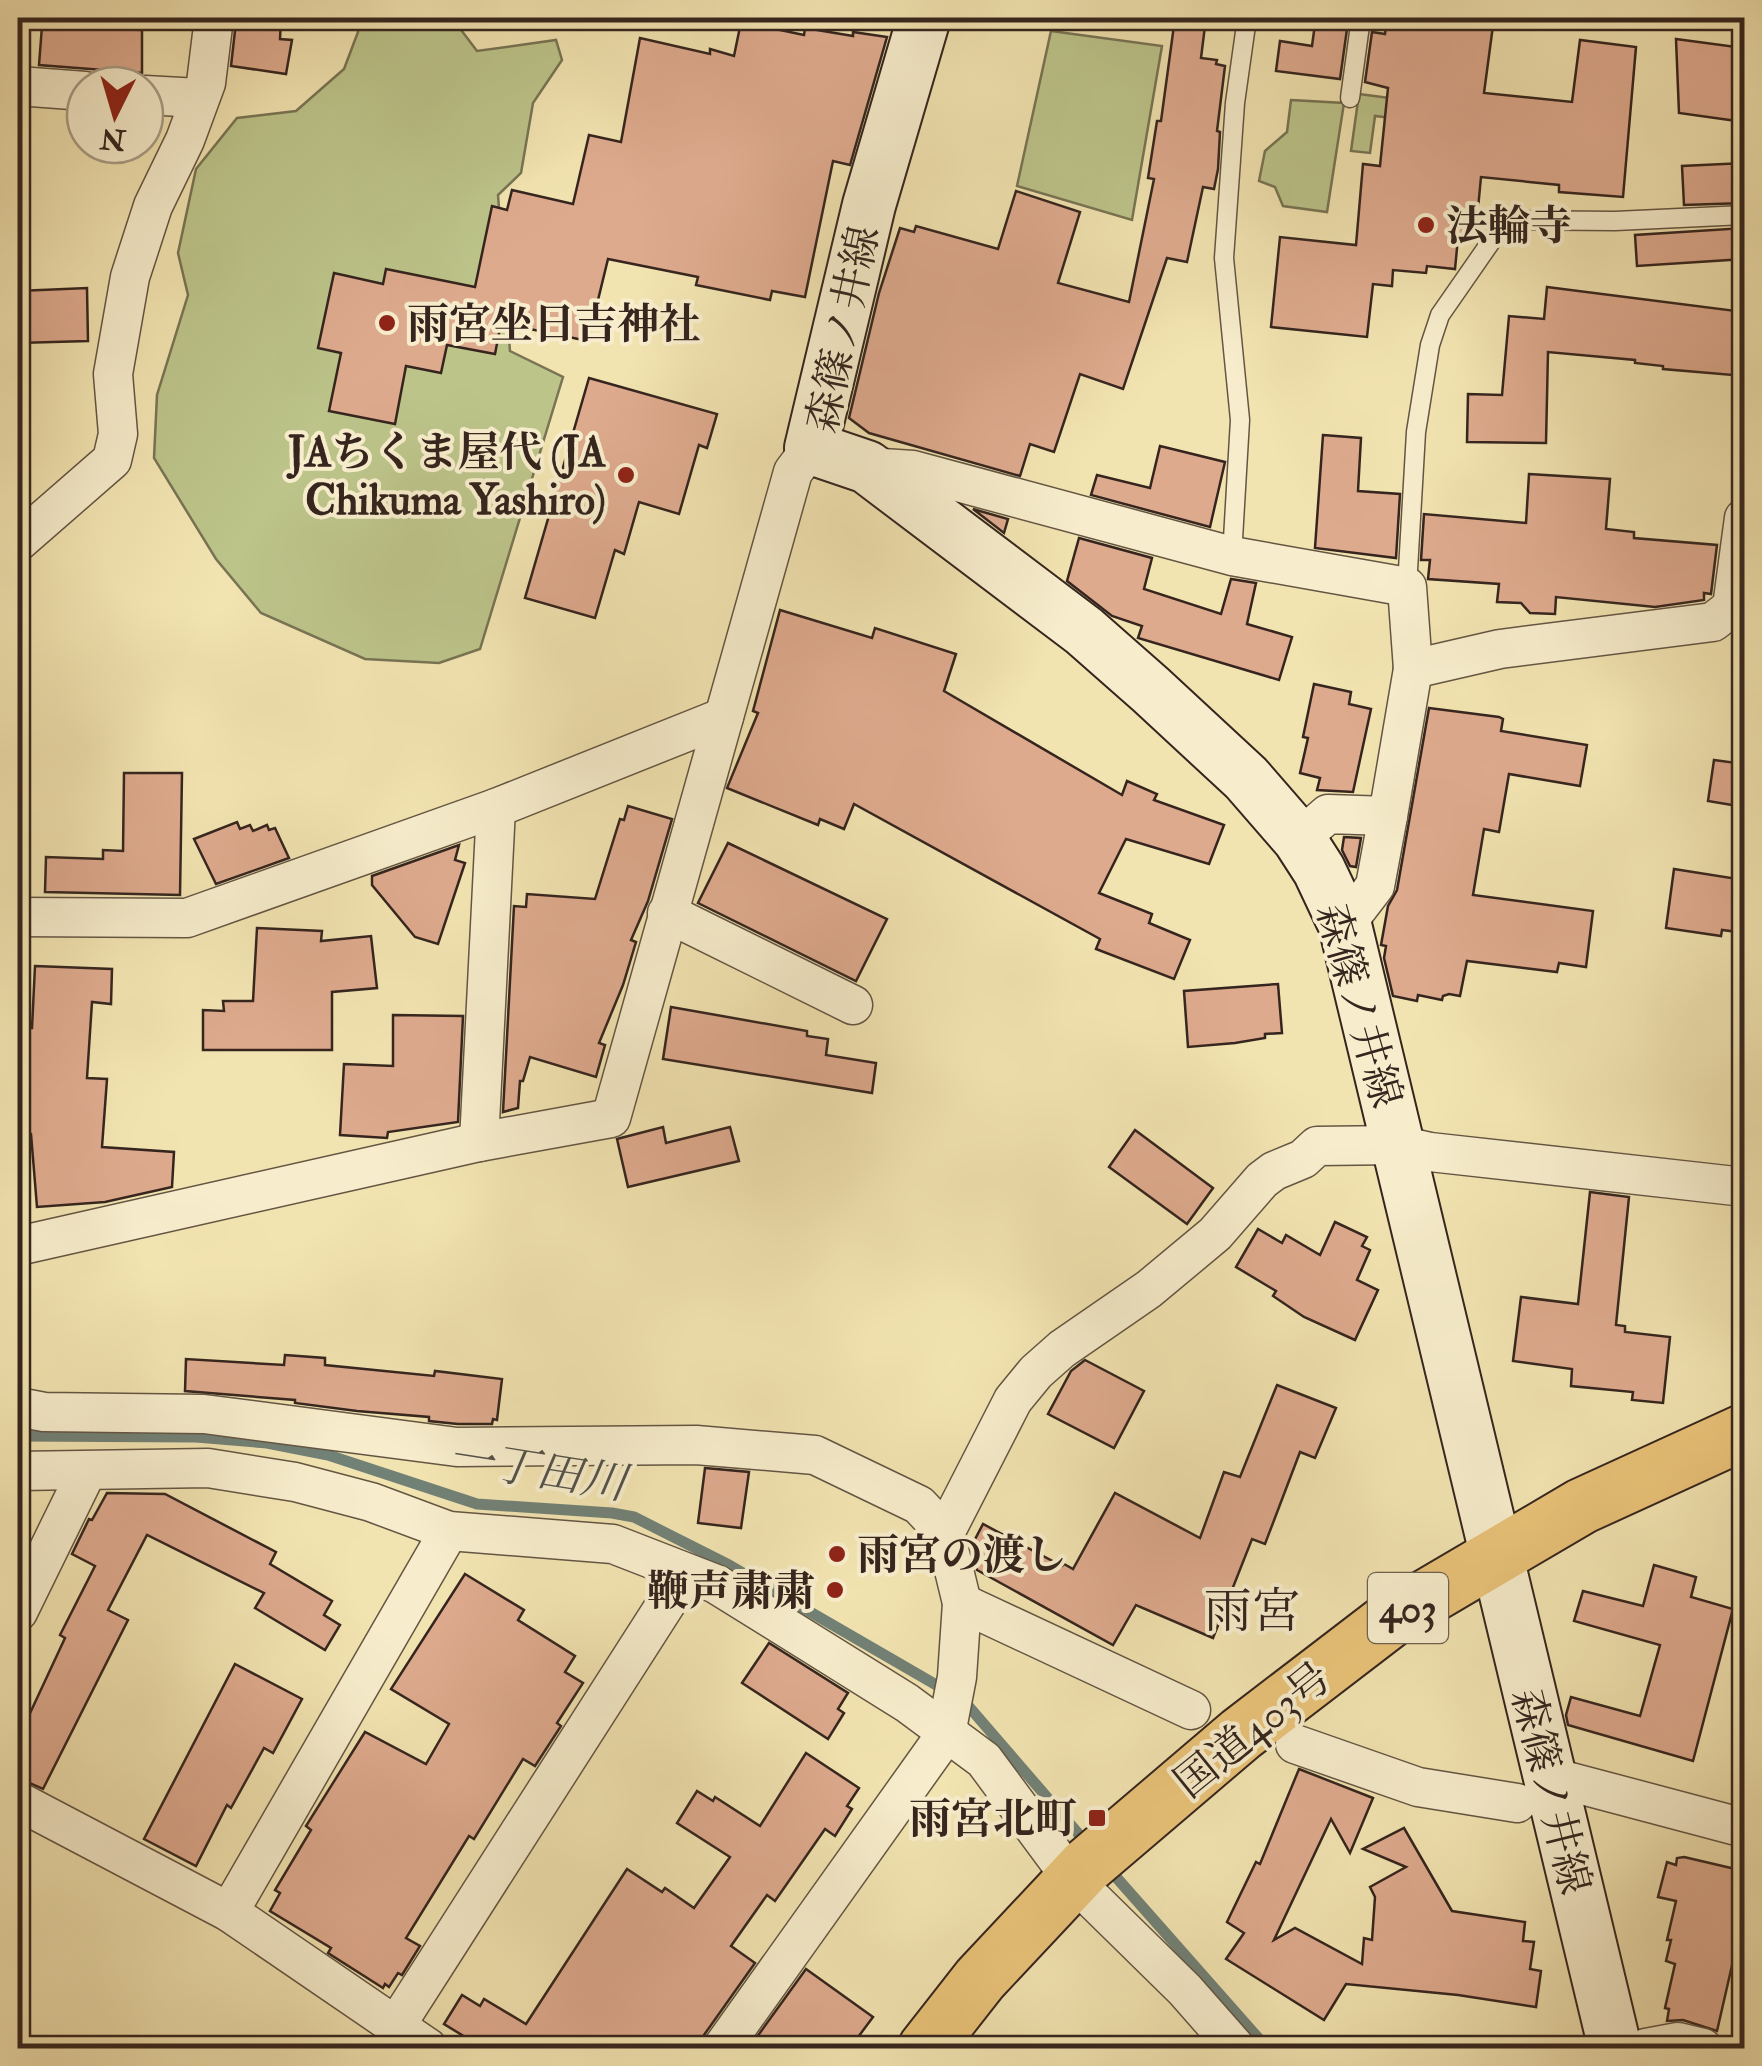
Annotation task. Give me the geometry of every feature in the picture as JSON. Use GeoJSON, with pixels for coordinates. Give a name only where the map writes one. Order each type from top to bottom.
{"type":"FeatureCollection","features":[{"type":"Feature","properties":{"kind":"highway","name":"国道403号"},"geometry":{"type":"LineString","coordinates":[[926,2048],[980,1979],[1089,1863],[1241,1734],[1395,1616],[1582,1506],[1744,1432]]}},
{"type":"Feature","properties":{"kind":"main road","name":"森篠ノ井線"},"geometry":{"type":"LineString","coordinates":[[924,18],[869,205],[811,448],[867,467],[1084,631],[1246,778],[1299,838],[1319,870],[1346,925],[1495,1554],[1532,1790],[1615,2048]]}},
{"type":"Feature","properties":{"kind":"street"},"geometry":{"type":"LineString","coordinates":[[18,542],[112,460],[118,434],[113,374],[130,278],[153,206],[185,140],[206,83],[214,18]]}},
{"type":"Feature","properties":{"kind":"street"},"geometry":{"type":"LineString","coordinates":[[18,86],[65,90]]}},
{"type":"Feature","properties":{"kind":"street"},"geometry":{"type":"LineString","coordinates":[[165,95],[199,98]]}},
{"type":"Feature","properties":{"kind":"street"},"geometry":{"type":"LineString","coordinates":[[18,1246],[479,1142],[611,1118],[793,472],[811,448]]}},
{"type":"Feature","properties":{"kind":"street"},"geometry":{"type":"LineString","coordinates":[[867,467],[914,470],[1232,556],[1407,587],[1413,669],[1388,816],[1374,886],[1346,925]]}},
{"type":"Feature","properties":{"kind":"street"},"geometry":{"type":"LineString","coordinates":[[1413,669],[1500,649],[1713,622],[1738,608],[1744,518]]}},
{"type":"Feature","properties":{"kind":"street"},"geometry":{"type":"LineString","coordinates":[[18,917],[187,918],[496,808],[724,717]]}},
{"type":"Feature","properties":{"kind":"street"},"geometry":{"type":"LineString","coordinates":[[479,1142],[496,808]]}},
{"type":"Feature","properties":{"kind":"street"},"geometry":{"type":"LineString","coordinates":[[1299,838],[1328,814],[1388,816]]}},
{"type":"Feature","properties":{"kind":"street"},"geometry":{"type":"LineString","coordinates":[[668,913],[853,1004]]}},
{"type":"Feature","properties":{"kind":"street"},"geometry":{"type":"LineString","coordinates":[[945,1534],[1013,1400],[1036,1372],[1149,1289],[1215,1234],[1262,1180],[1303,1159],[1317,1146],[1399,1145],[1430,1152],[1744,1187]]}},
{"type":"Feature","properties":{"kind":"street"},"geometry":{"type":"LineString","coordinates":[[18,1407],[44,1412],[204,1414],[457,1447],[696,1445],[816,1455],[919,1505],[945,1534],[962,1603],[951,1707],[722,2048]]}},
{"type":"Feature","properties":{"kind":"street"},"geometry":{"type":"LineString","coordinates":[[18,1471],[208,1468],[295,1482],[372,1502],[449,1531],[613,1544],[716,1584],[907,1703],[951,1707]]}},
{"type":"Feature","properties":{"kind":"street"},"geometry":{"type":"LineString","coordinates":[[18,1612],[87,1470]]}},
{"type":"Feature","properties":{"kind":"street"},"geometry":{"type":"LineString","coordinates":[[229,1912],[449,1531]]}},
{"type":"Feature","properties":{"kind":"street"},"geometry":{"type":"LineString","coordinates":[[395,2027],[685,1574]]}},
{"type":"Feature","properties":{"kind":"street"},"geometry":{"type":"LineString","coordinates":[[962,1603],[1191,1710]]}},
{"type":"Feature","properties":{"kind":"street"},"geometry":{"type":"LineString","coordinates":[[951,1707],[984,1760],[1089,1863],[1185,1990],[1236,2048]]}},
{"type":"Feature","properties":{"kind":"street"},"geometry":{"type":"LineString","coordinates":[[1295,1744],[1418,1787],[1532,1790],[1744,1828]]}},
{"type":"Feature","properties":{"kind":"street"},"geometry":{"type":"LineString","coordinates":[[18,1801],[229,1912],[428,2048]]}},
{"type":"Feature","properties":{"kind":"street"},"geometry":{"type":"LineString","coordinates":[[1646,2048],[1678,2042],[1703,2048]]}},
{"type":"Feature","properties":{"kind":"lane"},"geometry":{"type":"LineString","coordinates":[[1232,556],[1240,420],[1224,258],[1235,103],[1247,18]]}},
{"type":"Feature","properties":{"kind":"lane"},"geometry":{"type":"LineString","coordinates":[[1350,98],[1361,18]]}},
{"type":"Feature","properties":{"kind":"lane"},"geometry":{"type":"LineString","coordinates":[[1407,587],[1416,432],[1430,345],[1440,315],[1506,220],[1615,221],[1744,214]]}},
{"type":"Feature","properties":{"kind":"green space"},"geometry":{"type":"Polygon","coordinates":[[[358,18],[452,18],[477,51],[556,40],[562,60],[533,103],[521,173],[498,195],[510,351],[563,377],[480,649],[439,663],[365,659],[261,613],[216,559],[154,458],[157,395],[188,295],[178,253],[196,169],[237,118],[296,111],[344,69],[358,32],[358,18]]]}},
{"type":"Feature","properties":{"kind":"green space"},"geometry":{"type":"Polygon","coordinates":[[[1051,31],[1162,46],[1132,220],[1017,186],[1051,31]]]}},
{"type":"Feature","properties":{"kind":"green space"},"geometry":{"type":"Polygon","coordinates":[[[1359,94],[1451,106],[1448,125],[1375,116],[1370,153],[1351,151],[1359,94]]]}},
{"type":"Feature","properties":{"kind":"green space"},"geometry":{"type":"Polygon","coordinates":[[[1291,100],[1344,103],[1327,212],[1283,206],[1275,187],[1259,181],[1265,151],[1287,132],[1291,100]]]}},
{"type":"Feature","properties":{"kind":"building"},"geometry":{"type":"Polygon","coordinates":[[[281,18],[280,39],[292,40],[286,74],[231,66],[236,22],[281,18]]]}},
{"type":"Feature","properties":{"kind":"building"},"geometry":{"type":"Polygon","coordinates":[[[1175,18],[1206,18],[1201,58],[1217,60],[1216,64],[1225,66],[1217,131],[1218,169],[1214,189],[1203,187],[1187,262],[1167,258],[1123,389],[1080,374],[1054,452],[1030,444],[1020,476],[869,433],[849,418],[879,293],[900,228],[914,232],[916,226],[998,249],[1016,191],[1080,212],[1058,283],[1129,302],[1154,179],[1148,178],[1157,121],[1161,121],[1175,18]]]}},
{"type":"Feature","properties":{"kind":"building"},"geometry":{"type":"Polygon","coordinates":[[[1387,18],[1494,18],[1484,93],[1572,102],[1580,40],[1636,47],[1623,197],[1559,192],[1559,185],[1481,177],[1475,240],[1458,238],[1455,269],[1427,266],[1426,273],[1393,270],[1392,286],[1373,284],[1367,337],[1271,327],[1280,237],[1356,245],[1363,164],[1380,166],[1388,88],[1365,82],[1372,32],[1385,34],[1387,18]]]}},
{"type":"Feature","properties":{"kind":"building"},"geometry":{"type":"Polygon","coordinates":[[[741,22],[804,35],[805,28],[887,37],[850,165],[833,161],[805,297],[772,291],[770,300],[696,285],[698,277],[608,259],[588,341],[501,323],[495,354],[447,345],[441,373],[406,366],[395,424],[329,411],[341,353],[318,348],[334,273],[383,284],[386,269],[475,287],[492,206],[507,210],[512,190],[573,204],[589,135],[621,142],[640,38],[734,56],[741,22]]]}},
{"type":"Feature","properties":{"kind":"building"},"geometry":{"type":"Polygon","coordinates":[[[1315,24],[1347,29],[1340,79],[1276,71],[1280,41],[1312,46],[1315,24]]]}},
{"type":"Feature","properties":{"kind":"building"},"geometry":{"type":"Polygon","coordinates":[[[42,26],[142,30],[142,65],[39,65],[42,26]]]}},
{"type":"Feature","properties":{"kind":"building"},"geometry":{"type":"Polygon","coordinates":[[[1676,39],[1744,48],[1744,122],[1679,113],[1676,39]]]}},
{"type":"Feature","properties":{"kind":"building"},"geometry":{"type":"Polygon","coordinates":[[[1744,163],[1744,203],[1684,205],[1682,166],[1744,163]]]}},
{"type":"Feature","properties":{"kind":"building"},"geometry":{"type":"Polygon","coordinates":[[[1744,228],[1744,259],[1637,266],[1635,235],[1744,228]]]}},
{"type":"Feature","properties":{"kind":"building"},"geometry":{"type":"Polygon","coordinates":[[[1547,287],[1744,312],[1744,376],[1548,352],[1546,443],[1467,442],[1468,394],[1502,395],[1509,316],[1544,319],[1547,287]]]}},
{"type":"Feature","properties":{"kind":"building"},"geometry":{"type":"Polygon","coordinates":[[[87,288],[88,341],[18,343],[18,291],[87,288]]]}},
{"type":"Feature","properties":{"kind":"building","name":"JAちくま屋代 (JA Chikuma Yashiro)"},"geometry":{"type":"Polygon","coordinates":[[[589,378],[717,414],[707,448],[699,445],[679,514],[639,502],[624,554],[615,550],[595,618],[525,598],[589,378]]]}},
{"type":"Feature","properties":{"kind":"building"},"geometry":{"type":"Polygon","coordinates":[[[1323,435],[1361,438],[1358,491],[1400,494],[1396,558],[1315,548],[1323,435]]]}},
{"type":"Feature","properties":{"kind":"building"},"geometry":{"type":"Polygon","coordinates":[[[1160,446],[1225,462],[1210,527],[1091,495],[1097,475],[1150,488],[1160,446]]]}},
{"type":"Feature","properties":{"kind":"building"},"geometry":{"type":"Polygon","coordinates":[[[1529,474],[1610,479],[1606,529],[1634,532],[1634,538],[1717,545],[1711,594],[1704,593],[1704,600],[1655,607],[1556,597],[1555,614],[1530,613],[1521,603],[1497,602],[1499,584],[1428,579],[1430,560],[1421,560],[1424,514],[1526,523],[1529,474]]]}},
{"type":"Feature","properties":{"kind":"building"},"geometry":{"type":"Polygon","coordinates":[[[973,509],[1008,519],[1004,533],[973,509]]]}},
{"type":"Feature","properties":{"kind":"building"},"geometry":{"type":"Polygon","coordinates":[[[1079,538],[1152,558],[1144,589],[1221,614],[1231,579],[1256,583],[1247,624],[1292,637],[1279,680],[1138,638],[1142,626],[1112,616],[1067,581],[1079,538]]]}},
{"type":"Feature","properties":{"kind":"building"},"geometry":{"type":"Polygon","coordinates":[[[780,610],[872,638],[875,628],[956,654],[944,691],[1122,795],[1127,781],[1157,794],[1154,800],[1224,825],[1209,864],[1126,839],[1099,893],[1152,914],[1149,923],[1190,940],[1174,979],[1096,949],[1100,939],[854,804],[844,829],[820,819],[818,825],[727,788],[758,713],[753,711],[780,610]]]}},
{"type":"Feature","properties":{"kind":"building"},"geometry":{"type":"Polygon","coordinates":[[[1314,684],[1351,692],[1349,704],[1371,709],[1353,792],[1317,790],[1320,778],[1300,773],[1314,684]]]}},
{"type":"Feature","properties":{"kind":"building"},"geometry":{"type":"Polygon","coordinates":[[[1429,708],[1499,717],[1503,719],[1501,731],[1587,745],[1580,786],[1509,774],[1499,832],[1484,829],[1473,895],[1593,911],[1586,967],[1559,963],[1557,972],[1467,961],[1460,996],[1449,994],[1442,1000],[1418,995],[1417,1001],[1393,996],[1384,958],[1386,946],[1381,945],[1388,906],[1397,890],[1429,708]]]}},
{"type":"Feature","properties":{"kind":"building"},"geometry":{"type":"Polygon","coordinates":[[[1714,760],[1744,764],[1744,807],[1708,801],[1714,760]]]}},
{"type":"Feature","properties":{"kind":"building"},"geometry":{"type":"Polygon","coordinates":[[[124,773],[182,773],[180,895],[45,892],[46,857],[103,859],[103,850],[123,851],[124,773]]]}},
{"type":"Feature","properties":{"kind":"building"},"geometry":{"type":"Polygon","coordinates":[[[628,806],[672,819],[648,901],[631,940],[636,942],[623,985],[599,1043],[605,1045],[596,1077],[530,1057],[520,1081],[518,1108],[503,1112],[514,906],[526,907],[527,894],[595,899],[620,819],[624,820],[628,806]]]}},
{"type":"Feature","properties":{"kind":"building"},"geometry":{"type":"Polygon","coordinates":[[[237,822],[240,829],[250,825],[253,831],[267,825],[269,830],[275,828],[289,858],[216,884],[194,839],[237,822]]]}},
{"type":"Feature","properties":{"kind":"building"},"geometry":{"type":"Polygon","coordinates":[[[1344,837],[1361,838],[1356,867],[1350,866],[1342,850],[1344,837]]]}},
{"type":"Feature","properties":{"kind":"building"},"geometry":{"type":"Polygon","coordinates":[[[728,843],[887,919],[856,981],[698,903],[728,843]]]}},
{"type":"Feature","properties":{"kind":"building"},"geometry":{"type":"Polygon","coordinates":[[[459,845],[455,860],[465,863],[438,944],[415,937],[372,885],[372,876],[459,845]]]}},
{"type":"Feature","properties":{"kind":"building"},"geometry":{"type":"Polygon","coordinates":[[[1674,869],[1744,880],[1744,929],[1722,930],[1721,936],[1666,928],[1674,869]]]}},
{"type":"Feature","properties":{"kind":"building"},"geometry":{"type":"Polygon","coordinates":[[[257,928],[322,931],[321,941],[371,936],[377,988],[332,992],[332,1050],[203,1050],[203,1010],[224,1011],[223,1001],[253,1001],[257,928]]]}},
{"type":"Feature","properties":{"kind":"building"},"geometry":{"type":"Polygon","coordinates":[[[35,966],[112,969],[111,1004],[92,1002],[87,1078],[107,1079],[102,1147],[174,1152],[172,1187],[105,1202],[37,1207],[31,1134],[24,1133],[24,1125],[18,1124],[19,1028],[32,1028],[35,966]]]}},
{"type":"Feature","properties":{"kind":"building"},"geometry":{"type":"Polygon","coordinates":[[[1278,984],[1282,1033],[1188,1047],[1184,991],[1278,984]]]}},
{"type":"Feature","properties":{"kind":"building"},"geometry":{"type":"Polygon","coordinates":[[[671,1007],[807,1031],[807,1036],[828,1039],[826,1055],[876,1063],[872,1093],[663,1059],[671,1007]]]}},
{"type":"Feature","properties":{"kind":"building"},"geometry":{"type":"Polygon","coordinates":[[[393,1015],[463,1016],[458,1122],[388,1132],[387,1138],[340,1135],[344,1064],[393,1066],[393,1015]]]}},
{"type":"Feature","properties":{"kind":"building"},"geometry":{"type":"Polygon","coordinates":[[[663,1127],[666,1143],[730,1127],[739,1161],[628,1187],[617,1139],[663,1127]]]}},
{"type":"Feature","properties":{"kind":"building"},"geometry":{"type":"Polygon","coordinates":[[[1135,1130],[1213,1188],[1187,1224],[1109,1167],[1135,1130]]]}},
{"type":"Feature","properties":{"kind":"building"},"geometry":{"type":"Polygon","coordinates":[[[1590,1192],[1629,1197],[1616,1325],[1625,1326],[1625,1332],[1670,1337],[1663,1403],[1632,1400],[1633,1392],[1571,1386],[1572,1369],[1513,1361],[1521,1297],[1578,1304],[1590,1192]]]}},
{"type":"Feature","properties":{"kind":"building"},"geometry":{"type":"Polygon","coordinates":[[[1335,1222],[1367,1237],[1362,1246],[1370,1250],[1357,1280],[1378,1290],[1355,1340],[1304,1317],[1273,1296],[1276,1291],[1236,1267],[1258,1229],[1282,1243],[1286,1235],[1320,1255],[1335,1222]]]}},
{"type":"Feature","properties":{"kind":"building"},"geometry":{"type":"Polygon","coordinates":[[[285,1355],[325,1358],[325,1365],[502,1379],[497,1420],[493,1419],[492,1424],[458,1424],[295,1400],[185,1391],[186,1359],[284,1365],[285,1355]]]}},
{"type":"Feature","properties":{"kind":"building"},"geometry":{"type":"Polygon","coordinates":[[[1085,1360],[1144,1391],[1114,1448],[1048,1414],[1071,1371],[1085,1360]]]}},
{"type":"Feature","properties":{"kind":"building"},"geometry":{"type":"Polygon","coordinates":[[[1277,1385],[1336,1408],[1315,1458],[1300,1452],[1265,1544],[1252,1539],[1213,1638],[1136,1605],[1113,1645],[977,1570],[971,1547],[983,1524],[1073,1569],[1115,1493],[1200,1538],[1224,1472],[1240,1477],[1277,1385]]]}},
{"type":"Feature","properties":{"kind":"building"},"geometry":{"type":"Polygon","coordinates":[[[705,1468],[749,1472],[741,1528],[698,1523],[705,1468]]]}},
{"type":"Feature","properties":{"kind":"building"},"geometry":{"type":"Polygon","coordinates":[[[107,1493],[165,1494],[276,1552],[270,1564],[332,1601],[324,1615],[340,1625],[325,1650],[255,1608],[264,1593],[147,1535],[108,1610],[128,1620],[43,1789],[18,1778],[18,1739],[65,1638],[60,1635],[95,1566],[72,1554],[107,1493]]]}},
{"type":"Feature","properties":{"kind":"building"},"geometry":{"type":"Polygon","coordinates":[[[1654,1565],[1696,1577],[1691,1597],[1733,1609],[1693,1761],[1568,1725],[1566,1715],[1571,1697],[1640,1716],[1660,1645],[1574,1621],[1583,1591],[1643,1606],[1654,1565]]]}},
{"type":"Feature","properties":{"kind":"building"},"geometry":{"type":"Polygon","coordinates":[[[465,1574],[524,1610],[518,1620],[575,1656],[565,1672],[583,1683],[535,1766],[523,1759],[474,1839],[469,1836],[406,1938],[420,1946],[402,1975],[398,1973],[389,1987],[385,1984],[383,1988],[328,1953],[331,1948],[270,1911],[280,1893],[275,1890],[311,1830],[306,1826],[365,1732],[426,1764],[449,1724],[391,1689],[465,1574]]]}},
{"type":"Feature","properties":{"kind":"building"},"geometry":{"type":"Polygon","coordinates":[[[769,1643],[848,1693],[838,1709],[844,1713],[828,1739],[742,1683],[769,1643]]]}},
{"type":"Feature","properties":{"kind":"building"},"geometry":{"type":"Polygon","coordinates":[[[235,1664],[302,1699],[273,1753],[264,1748],[231,1808],[227,1805],[196,1866],[144,1839],[235,1664]]]}},
{"type":"Feature","properties":{"kind":"building"},"geometry":{"type":"Polygon","coordinates":[[[806,1753],[859,1788],[847,1806],[852,1809],[835,1836],[825,1829],[775,1901],[767,1895],[731,1946],[755,1963],[704,2035],[700,2048],[483,2048],[444,2024],[462,1995],[480,2006],[484,1999],[526,2024],[627,1869],[694,1908],[730,1857],[677,1823],[697,1791],[713,1801],[715,1797],[760,1826],[806,1753]]]}},
{"type":"Feature","properties":{"kind":"building"},"geometry":{"type":"Polygon","coordinates":[[[1299,1769],[1373,1798],[1350,1853],[1331,1819],[1274,1940],[1295,1928],[1362,1964],[1364,1938],[1372,1940],[1375,1897],[1370,1887],[1406,1867],[1363,1849],[1404,1828],[1452,1911],[1525,1922],[1523,1941],[1534,1942],[1530,1969],[1541,1971],[1536,2007],[1346,1984],[1324,2020],[1226,1959],[1244,1933],[1227,1922],[1256,1862],[1260,1864],[1299,1769]]]}},
{"type":"Feature","properties":{"kind":"building"},"geometry":{"type":"Polygon","coordinates":[[[1677,1858],[1744,1871],[1744,1913],[1717,2031],[1683,2020],[1667,2021],[1669,2009],[1665,2008],[1675,1964],[1666,1961],[1671,1940],[1667,1940],[1676,1901],[1658,1897],[1667,1862],[1676,1865],[1677,1858]]]}},
{"type":"Feature","properties":{"kind":"building"},"geometry":{"type":"Polygon","coordinates":[[[806,1969],[873,2017],[850,2048],[749,2048],[806,1969]]]}},
{"type":"Feature","properties":{"kind":"waterway","name":"一丁田川"},"geometry":{"type":"LineString","coordinates":[[18,1436],[196,1437],[267,1443],[328,1455],[477,1504],[634,1517],[729,1565],[964,1701],[1089,1846]]}},
{"type":"Feature","properties":{"kind":"waterway","name":"一丁田川"},"geometry":{"type":"LineString","coordinates":[[1108,1868],[1267,2048]]}},
{"type":"Feature","properties":{"kind":"place","name":"法輪寺"},"geometry":{"type":"Point","coordinates":[1426,225]}},
{"type":"Feature","properties":{"kind":"place","name":"雨宮坐日吉神社"},"geometry":{"type":"Point","coordinates":[387,323]}},
{"type":"Feature","properties":{"kind":"place","name":"JAちくま屋代 (JA Chikuma Yashiro)"},"geometry":{"type":"Point","coordinates":[626,475]}},
{"type":"Feature","properties":{"kind":"place","name":"雨宮の渡し"},"geometry":{"type":"Point","coordinates":[837,1554]}},
{"type":"Feature","properties":{"kind":"place","name":"鞭声粛粛"},"geometry":{"type":"Point","coordinates":[835,1590]}},
{"type":"Feature","properties":{"kind":"place","name":"雨宮北町"},"geometry":{"type":"Point","coordinates":[1097,1818]}},
{"type":"Feature","properties":{"kind":"district","name":"雨宮"},"geometry":{"type":"Point","coordinates":[1252,1610]}}]}
